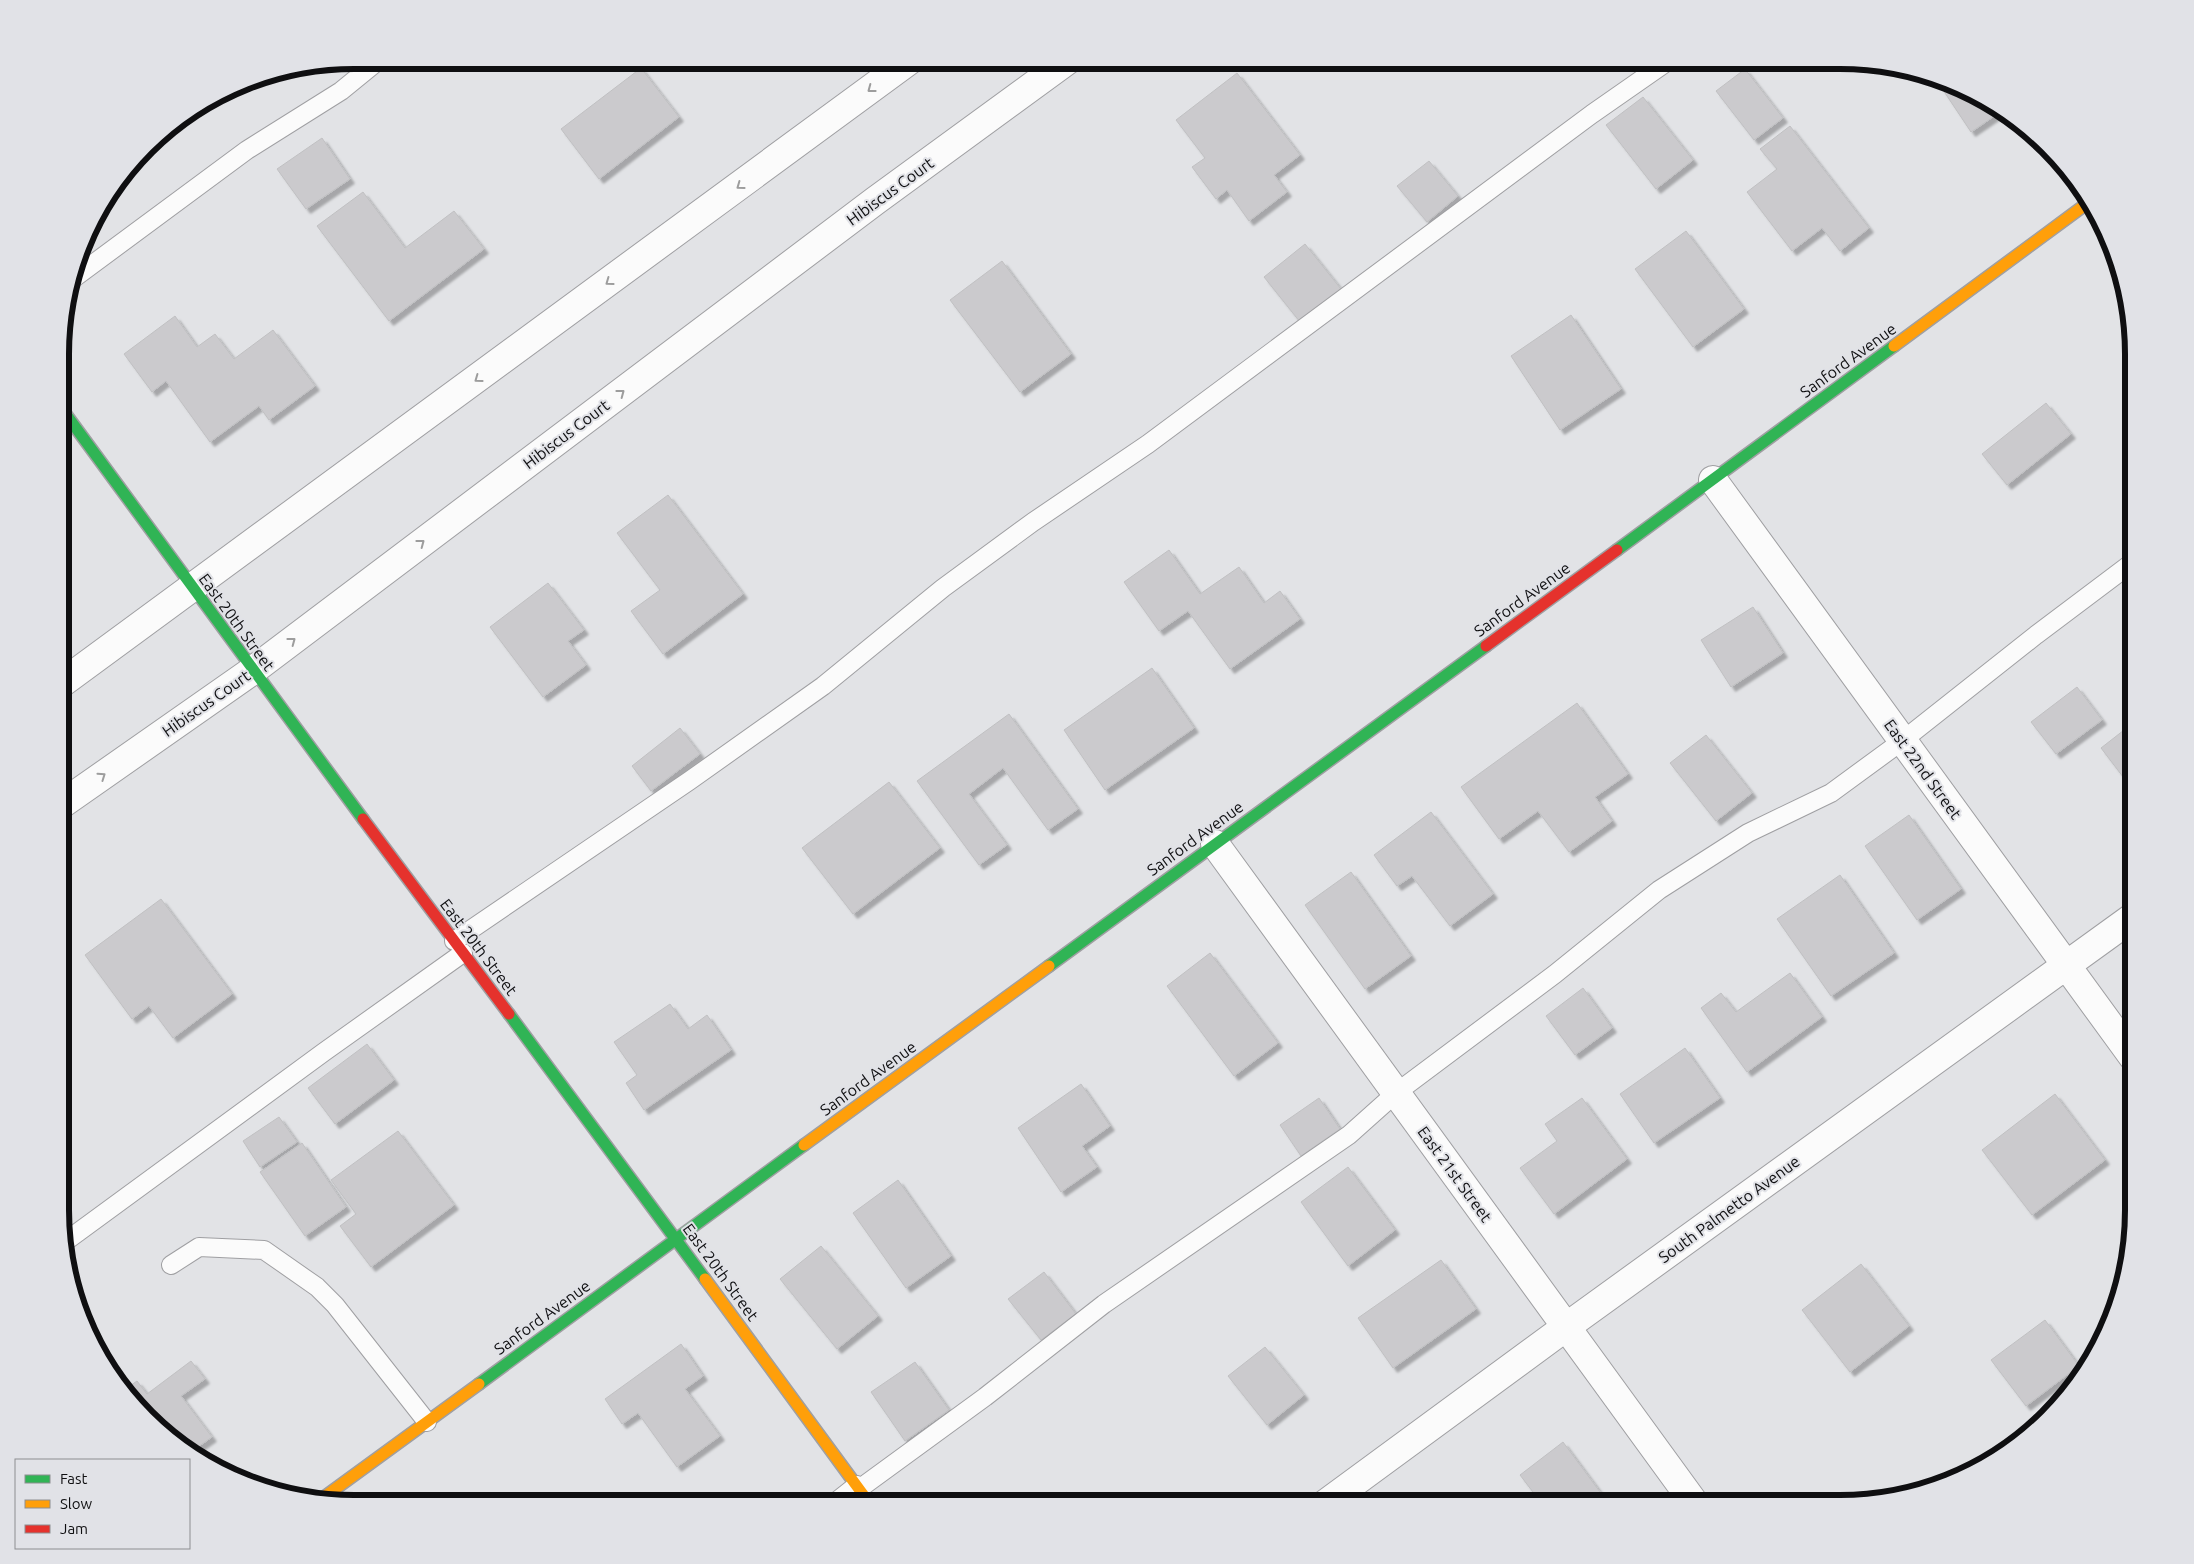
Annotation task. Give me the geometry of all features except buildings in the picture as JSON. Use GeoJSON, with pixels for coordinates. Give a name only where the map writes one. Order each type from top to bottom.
{"type":"FeatureCollection","features":[{"type":"Feature","properties":{"kind":"main road","name":"Sanford Avenue"},"geometry":{"type":"LineString","coordinates":[[328,1494],[1713,480],[2084,206]]}},
{"type":"Feature","properties":{"kind":"main road","name":"East 20th Street"},"geometry":{"type":"LineString","coordinates":[[69,419],[252,671],[677,1239],[864,1495]]}},
{"type":"Feature","properties":{"kind":"street"},"geometry":{"type":"LineString","coordinates":[[69,678],[898,69]]}},
{"type":"Feature","properties":{"kind":"street","name":"Hibiscus Court"},"geometry":{"type":"LineString","coordinates":[[69,799],[252,671],[875,202],[1056,69]]}},
{"type":"Feature","properties":{"kind":"street","name":"East 22nd Street"},"geometry":{"type":"LineString","coordinates":[[1713,480],[2125,1046]]}},
{"type":"Feature","properties":{"kind":"street","name":"East 21st Street"},"geometry":{"type":"LineString","coordinates":[[1214,844],[1688,1495]]}},
{"type":"Feature","properties":{"kind":"street","name":"South Palmetto Avenue"},"geometry":{"type":"LineString","coordinates":[[1337,1495],[1566,1327],[2125,923]]}},
{"type":"Feature","properties":{"kind":"lane"},"geometry":{"type":"LineString","coordinates":[[80,273],[246,150],[342,91],[368,69]]}},
{"type":"Feature","properties":{"kind":"lane"},"geometry":{"type":"LineString","coordinates":[[70,1238],[324,1052],[459,947],[823,686],[950,583],[1033,522],[1148,444],[1655,69]]}},
{"type":"Feature","properties":{"kind":"lane"},"geometry":{"type":"LineString","coordinates":[[846,1495],[985,1397],[1104,1304],[1349,1135],[1396,1093],[1555,974],[1659,890],[1748,833],[1830,793],[1902,741],[2036,635],[2125,568]]}},
{"type":"Feature","properties":{"kind":"lane"},"geometry":{"type":"LineString","coordinates":[[171,1265],[199,1247],[264,1250],[317,1287],[335,1306],[427,1422]]}},
{"type":"Feature","properties":{"kind":"traffic: fast"},"geometry":{"type":"LineString","coordinates":[[1617,550],[1894,346]]}},
{"type":"Feature","properties":{"kind":"traffic: fast"},"geometry":{"type":"LineString","coordinates":[[69,419],[363,819]]}},
{"type":"Feature","properties":{"kind":"traffic: fast"},"geometry":{"type":"LineString","coordinates":[[1049,966],[1486,646]]}},
{"type":"Feature","properties":{"kind":"traffic: fast"},"geometry":{"type":"LineString","coordinates":[[509,1014],[705,1279]]}},
{"type":"Feature","properties":{"kind":"traffic: fast"},"geometry":{"type":"LineString","coordinates":[[479,1384],[804,1145]]}},
{"type":"Feature","properties":{"kind":"traffic: slow"},"geometry":{"type":"LineString","coordinates":[[1894,346],[2084,206]]}},
{"type":"Feature","properties":{"kind":"traffic: slow"},"geometry":{"type":"LineString","coordinates":[[804,1145],[1049,966]]}},
{"type":"Feature","properties":{"kind":"traffic: slow"},"geometry":{"type":"LineString","coordinates":[[705,1279],[863,1495]]}},
{"type":"Feature","properties":{"kind":"traffic: slow"},"geometry":{"type":"LineString","coordinates":[[328,1494],[479,1384]]}},
{"type":"Feature","properties":{"kind":"traffic: jam"},"geometry":{"type":"LineString","coordinates":[[1486,646],[1617,550]]}},
{"type":"Feature","properties":{"kind":"traffic: jam"},"geometry":{"type":"LineString","coordinates":[[363,819],[509,1014]]}}]}
